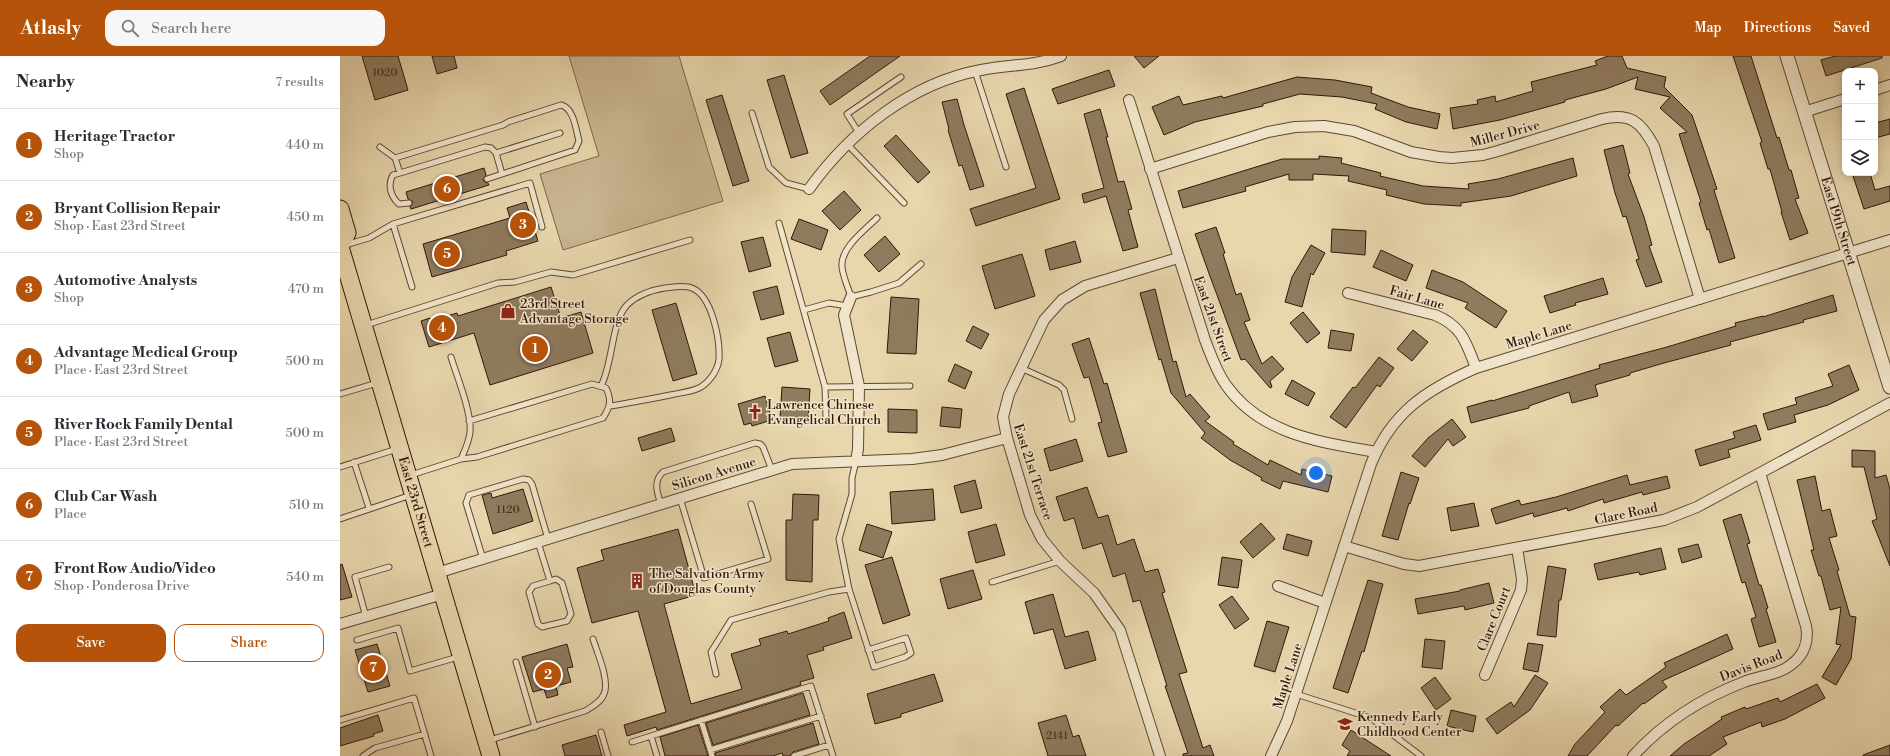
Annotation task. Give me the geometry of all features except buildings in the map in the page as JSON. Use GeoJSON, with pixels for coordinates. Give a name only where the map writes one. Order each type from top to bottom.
{"type":"FeatureCollection","features":[{"type":"Feature","properties":{"kind":"main road"},"geometry":{"type":"LineString","coordinates":[[340,209],[347,233],[340,247]]}},
{"type":"Feature","properties":{"kind":"main road","name":"East 23rd Street"},"geometry":{"type":"LineString","coordinates":[[340,247],[344,272],[363,326],[489,748]]}},
{"type":"Feature","properties":{"kind":"street"},"geometry":{"type":"LineString","coordinates":[[809,189],[828,164],[859,133],[877,119],[923,89],[946,79],[975,71],[1030,65],[1061,56]]}},
{"type":"Feature","properties":{"kind":"street","name":"East 19th Street"},"geometry":{"type":"LineString","coordinates":[[1787,56],[1890,387]]}},
{"type":"Feature","properties":{"kind":"street"},"geometry":{"type":"LineString","coordinates":[[1878,89],[1890,85]]}},
{"type":"Feature","properties":{"kind":"street","name":"East 21st Street"},"geometry":{"type":"LineString","coordinates":[[1129,100],[1178,258],[1212,359],[1226,385],[1235,396],[1270,423],[1298,436],[1313,441],[1376,452]]}},
{"type":"Feature","properties":{"kind":"street"},"geometry":{"type":"LineString","coordinates":[[1804,112],[1842,100]]}},
{"type":"Feature","properties":{"kind":"street","name":"Miller Drive"},"geometry":{"type":"LineString","coordinates":[[1150,169],[1268,132],[1295,127],[1324,126],[1354,131],[1411,152],[1452,158],[1483,155],[1602,119],[1622,116],[1630,118],[1639,124],[1647,133],[1654,146],[1700,299]]}},
{"type":"Feature","properties":{"kind":"street","name":"Maple Lane"},"geometry":{"type":"LineString","coordinates":[[1271,756],[1287,721],[1376,452],[1391,429],[1412,404],[1444,382],[1476,368],[1890,240]]}},
{"type":"Feature","properties":{"kind":"street","name":"East 21st Terrace"},"geometry":{"type":"LineString","coordinates":[[1160,756],[1120,630],[1094,593],[1060,561],[1042,539],[1030,515],[1007,438],[1003,417],[1005,405],[1044,320],[1062,300],[1085,286],[1178,258]]}},
{"type":"Feature","properties":{"kind":"street","name":"Fair Lane"},"geometry":{"type":"LineString","coordinates":[[1348,293],[1435,315],[1447,320],[1457,328],[1464,338],[1476,368]]}},
{"type":"Feature","properties":{"kind":"street"},"geometry":{"type":"LineString","coordinates":[[849,301],[844,315],[859,386],[858,449],[856,461]]}},
{"type":"Feature","properties":{"kind":"street","name":"Clare Road"},"geometry":{"type":"LineString","coordinates":[[1344,546],[1404,564],[1419,566],[1664,520],[1697,507],[1890,403]]}},
{"type":"Feature","properties":{"kind":"street","name":"Silicon Avenue"},"geometry":{"type":"LineString","coordinates":[[436,573],[798,463],[912,460],[942,455],[1007,438]]}},
{"type":"Feature","properties":{"kind":"street","name":"Davis Road"},"geometry":{"type":"LineString","coordinates":[[1633,756],[1660,730],[1705,699],[1746,681],[1783,670],[1802,655],[1806,644],[1806,626],[1760,473]]}},
{"type":"Feature","properties":{"kind":"street","name":"Clare Court"},"geometry":{"type":"LineString","coordinates":[[1485,675],[1521,590],[1522,579],[1517,548]]}},
{"type":"Feature","properties":{"kind":"street"},"geometry":{"type":"LineString","coordinates":[[1278,586],[1325,603]]}},
{"type":"Feature","properties":{"kind":"street"},"geometry":{"type":"LineString","coordinates":[[340,624],[443,594]]}},
{"type":"Feature","properties":{"kind":"lane"},"geometry":{"type":"LineString","coordinates":[[975,71],[1006,167]]}},
{"type":"Feature","properties":{"kind":"lane"},"geometry":{"type":"LineString","coordinates":[[859,133],[847,114],[901,77]]}},
{"type":"Feature","properties":{"kind":"lane"},"geometry":{"type":"LineString","coordinates":[[395,158],[503,125],[561,104],[570,110],[580,141],[575,150],[487,179]]}},
{"type":"Feature","properties":{"kind":"lane"},"geometry":{"type":"LineString","coordinates":[[752,113],[769,167],[786,184],[809,189]]}},
{"type":"Feature","properties":{"kind":"lane"},"geometry":{"type":"LineString","coordinates":[[496,153],[560,133]]}},
{"type":"Feature","properties":{"kind":"lane"},"geometry":{"type":"LineString","coordinates":[[847,144],[904,203]]}},
{"type":"Feature","properties":{"kind":"lane"},"geometry":{"type":"LineString","coordinates":[[380,147],[395,158],[400,173]]}},
{"type":"Feature","properties":{"kind":"lane"},"geometry":{"type":"LineString","coordinates":[[409,203],[399,204],[394,200],[389,186],[393,175],[485,147],[491,148],[496,153],[502,174]]}},
{"type":"Feature","properties":{"kind":"lane"},"geometry":{"type":"LineString","coordinates":[[340,247],[369,238],[393,224],[530,183],[542,226]]}},
{"type":"Feature","properties":{"kind":"lane"},"geometry":{"type":"LineString","coordinates":[[849,301],[842,260],[850,246],[877,218]]}},
{"type":"Feature","properties":{"kind":"lane"},"geometry":{"type":"LineString","coordinates":[[779,223],[825,387],[826,419]]}},
{"type":"Feature","properties":{"kind":"lane"},"geometry":{"type":"LineString","coordinates":[[393,224],[412,287]]}},
{"type":"Feature","properties":{"kind":"lane"},"geometry":{"type":"LineString","coordinates":[[363,326],[498,284],[515,282],[551,272],[573,275],[690,240]]}},
{"type":"Feature","properties":{"kind":"lane"},"geometry":{"type":"LineString","coordinates":[[804,310],[829,303],[849,301],[899,283],[921,264]]}},
{"type":"Feature","properties":{"kind":"lane"},"geometry":{"type":"LineString","coordinates":[[602,386],[607,374],[618,323],[626,306],[641,295],[659,289],[680,286],[691,287],[700,293],[711,312],[718,339],[719,360],[713,376],[699,388],[610,406]]}},
{"type":"Feature","properties":{"kind":"lane"},"geometry":{"type":"LineString","coordinates":[[451,357],[470,421],[470,432],[467,448],[461,459]]}},
{"type":"Feature","properties":{"kind":"lane"},"geometry":{"type":"LineString","coordinates":[[1021,368],[1059,385],[1064,390],[1072,419]]}},
{"type":"Feature","properties":{"kind":"lane"},"geometry":{"type":"LineString","coordinates":[[340,394],[380,382]]}},
{"type":"Feature","properties":{"kind":"lane"},"geometry":{"type":"LineString","coordinates":[[408,476],[461,459],[477,457],[603,418],[610,406],[610,396],[606,388],[592,384],[470,421]]}},
{"type":"Feature","properties":{"kind":"lane"},"geometry":{"type":"LineString","coordinates":[[825,387],[910,386]]}},
{"type":"Feature","properties":{"kind":"lane"},"geometry":{"type":"LineString","coordinates":[[661,504],[656,482],[663,472],[755,443],[760,444],[763,447],[772,470]]}},
{"type":"Feature","properties":{"kind":"lane"},"geometry":{"type":"LineString","coordinates":[[340,467],[400,448]]}},
{"type":"Feature","properties":{"kind":"lane"},"geometry":{"type":"LineString","coordinates":[[856,461],[852,478],[852,494],[839,539],[849,589],[868,650],[874,667],[905,657],[911,653],[906,638],[868,650]]}},
{"type":"Feature","properties":{"kind":"lane"},"geometry":{"type":"LineString","coordinates":[[354,462],[369,508]]}},
{"type":"Feature","properties":{"kind":"lane"},"geometry":{"type":"LineString","coordinates":[[483,559],[466,503],[469,495],[523,479],[529,480],[532,484],[548,539]]}},
{"type":"Feature","properties":{"kind":"lane"},"geometry":{"type":"LineString","coordinates":[[340,519],[413,494]]}},
{"type":"Feature","properties":{"kind":"lane"},"geometry":{"type":"LineString","coordinates":[[680,498],[704,578],[768,559],[751,504]]}},
{"type":"Feature","properties":{"kind":"lane"},"geometry":{"type":"LineString","coordinates":[[538,542],[550,581]]}},
{"type":"Feature","properties":{"kind":"lane"},"geometry":{"type":"LineString","coordinates":[[992,582],[1060,561]]}},
{"type":"Feature","properties":{"kind":"lane"},"geometry":{"type":"LineString","coordinates":[[366,617],[355,577],[389,567]]}},
{"type":"Feature","properties":{"kind":"lane"},"geometry":{"type":"LineString","coordinates":[[556,579],[560,580],[562,583],[571,614],[567,621],[542,627],[538,624],[529,592],[533,586],[550,581],[556,579]]}},
{"type":"Feature","properties":{"kind":"lane"},"geometry":{"type":"LineString","coordinates":[[716,674],[711,652],[730,620],[829,592],[849,589]]}},
{"type":"Feature","properties":{"kind":"lane"},"geometry":{"type":"LineString","coordinates":[[356,640],[398,628],[410,671],[462,656]]}},
{"type":"Feature","properties":{"kind":"lane"},"geometry":{"type":"LineString","coordinates":[[489,748],[535,726],[585,711],[598,703],[604,694],[605,681],[593,639]]}},
{"type":"Feature","properties":{"kind":"lane"},"geometry":{"type":"LineString","coordinates":[[516,662],[535,726]]}},
{"type":"Feature","properties":{"kind":"lane"},"geometry":{"type":"LineString","coordinates":[[632,742],[811,686],[833,756]]}},
{"type":"Feature","properties":{"kind":"lane"},"geometry":{"type":"LineString","coordinates":[[1296,694],[1371,718],[1420,756]]}},
{"type":"Feature","properties":{"kind":"lane"},"geometry":{"type":"LineString","coordinates":[[340,720],[414,698],[431,756]]}},
{"type":"Feature","properties":{"kind":"lane"},"geometry":{"type":"LineString","coordinates":[[701,720],[711,753],[821,716]]}},
{"type":"Feature","properties":{"kind":"lane"},"geometry":{"type":"LineString","coordinates":[[601,732],[608,756]]}},
{"type":"Feature","properties":{"kind":"lane"},"geometry":{"type":"LineString","coordinates":[[363,756],[375,748],[425,734]]}},
{"type":"Feature","properties":{"kind":"lane"},"geometry":{"type":"LineString","coordinates":[[651,736],[657,756]]}},
{"type":"Feature","properties":{"kind":"lane"},"geometry":{"type":"LineString","coordinates":[[794,756],[829,745]]}},
{"type":"Feature","properties":{"kind":"shaded area"},"geometry":{"type":"Polygon","coordinates":[[[569,56],[679,56],[723,201],[563,250],[540,174],[599,156],[569,56]]]}},
{"type":"Feature","properties":{"kind":"place","name":"Club Car Wash"},"geometry":{"type":"Point","coordinates":[447,189]}},
{"type":"Feature","properties":{"kind":"place","name":"Automotive Analysts"},"geometry":{"type":"Point","coordinates":[523,225]}},
{"type":"Feature","properties":{"kind":"place","name":"River Rock Family Dental"},"geometry":{"type":"Point","coordinates":[447,254]}},
{"type":"Feature","properties":{"kind":"place","name":"23rd Street Advantage Storage"},"geometry":{"type":"Point","coordinates":[508,311]}},
{"type":"Feature","properties":{"kind":"place","name":"Advantage Medical Group"},"geometry":{"type":"Point","coordinates":[442,328]}},
{"type":"Feature","properties":{"kind":"place","name":"Heritage Tractor"},"geometry":{"type":"Point","coordinates":[535,349]}},
{"type":"Feature","properties":{"kind":"place","name":"Lawrence Chinese Evangelical Church"},"geometry":{"type":"Point","coordinates":[755,412]}},
{"type":"Feature","properties":{"kind":"place","name":"The Salvation Army of Douglas County"},"geometry":{"type":"Point","coordinates":[637,581]}},
{"type":"Feature","properties":{"kind":"place","name":"Front Row Audio/Video"},"geometry":{"type":"Point","coordinates":[373,668]}},
{"type":"Feature","properties":{"kind":"place","name":"Bryant Collision Repair"},"geometry":{"type":"Point","coordinates":[548,675]}},
{"type":"Feature","properties":{"kind":"place","name":"Kennedy Early Childhood Center"},"geometry":{"type":"Point","coordinates":[1345,724]}}]}
